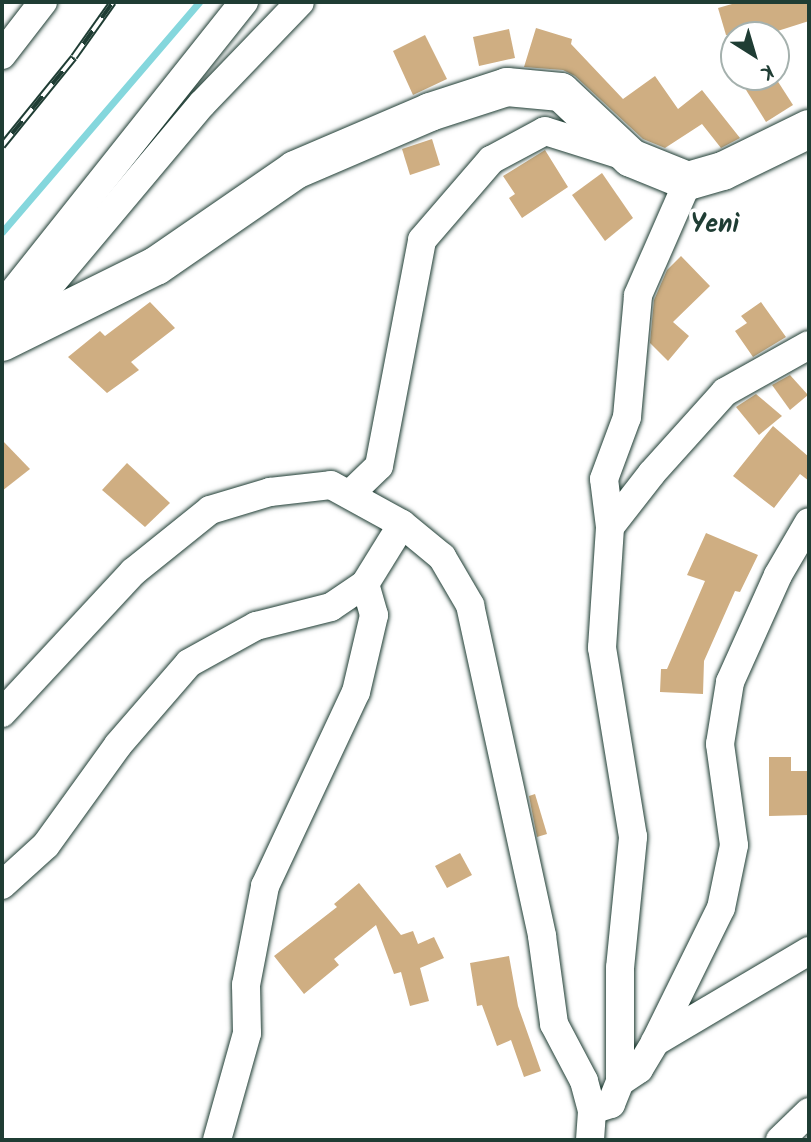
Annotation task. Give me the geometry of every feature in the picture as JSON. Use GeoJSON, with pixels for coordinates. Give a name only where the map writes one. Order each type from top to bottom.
{"type":"FeatureCollection","features":[{"type":"Feature","properties":{"kind":"street"},"geometry":{"type":"LineString","coordinates":[[2,55],[43,2]]}},
{"type":"Feature","properties":{"kind":"street"},"geometry":{"type":"LineString","coordinates":[[2,306],[244,2]]}},
{"type":"Feature","properties":{"kind":"street"},"geometry":{"type":"LineString","coordinates":[[2,331],[24,316],[202,104],[300,2]]}},
{"type":"Feature","properties":{"kind":"street"},"geometry":{"type":"LineString","coordinates":[[2,342],[156,266],[295,170],[430,112],[507,87],[561,92],[631,158]]}},
{"type":"Feature","properties":{"kind":"street"},"geometry":{"type":"LineString","coordinates":[[350,494],[379,466],[422,240],[491,160],[545,131],[631,158],[688,181],[723,171],[809,129]]}},
{"type":"Feature","properties":{"kind":"street"},"geometry":{"type":"LineString","coordinates":[[592,1110],[611,1104],[620,1082],[620,968],[633,837],[602,648],[610,527],[604,479],[627,417],[638,295],[688,181]]}},
{"type":"Feature","properties":{"kind":"street"},"geometry":{"type":"LineString","coordinates":[[610,527],[652,472],[725,392],[809,345]]}},
{"type":"Feature","properties":{"kind":"street"},"geometry":{"type":"LineString","coordinates":[[2,713],[133,572],[210,510],[270,492],[331,485],[402,524],[442,557],[470,604],[542,936],[554,1024],[584,1081],[592,1110],[590,1140]]}},
{"type":"Feature","properties":{"kind":"street"},"geometry":{"type":"LineString","coordinates":[[620,1082],[639,1069],[655,1042],[721,908],[734,845],[720,744],[730,682],[778,575],[809,522]]}},
{"type":"Feature","properties":{"kind":"street"},"geometry":{"type":"LineString","coordinates":[[2,885],[46,845],[118,745],[189,663],[256,626],[331,607],[365,584],[402,524]]}},
{"type":"Feature","properties":{"kind":"street"},"geometry":{"type":"LineString","coordinates":[[778,575],[809,561]]}},
{"type":"Feature","properties":{"kind":"street"},"geometry":{"type":"LineString","coordinates":[[217,1140],[247,1033],[246,985],[265,886],[356,692],[374,615],[365,584]]}},
{"type":"Feature","properties":{"kind":"street"},"geometry":{"type":"LineString","coordinates":[[655,1042],[809,951]]}},
{"type":"Feature","properties":{"kind":"street"},"geometry":{"type":"LineString","coordinates":[[780,1140],[809,1112]]}},
{"type":"Feature","properties":{"kind":"building"},"geometry":{"type":"Polygon","coordinates":[[[739,2],[809,2],[809,21],[790,27],[790,21],[722,21],[718,8],[739,2]]]}},
{"type":"Feature","properties":{"kind":"building"},"geometry":{"type":"Polygon","coordinates":[[[536,28],[572,39],[571,44],[623,99],[655,76],[678,109],[702,90],[740,138],[721,148],[702,124],[665,148],[643,139],[575,76],[563,70],[524,67],[536,28]]]}},
{"type":"Feature","properties":{"kind":"building"},"geometry":{"type":"Polygon","coordinates":[[[509,29],[515,58],[479,66],[473,37],[509,29]]]}},
{"type":"Feature","properties":{"kind":"building"},"geometry":{"type":"Polygon","coordinates":[[[425,35],[447,79],[413,95],[393,51],[425,35]]]}},
{"type":"Feature","properties":{"kind":"building"},"geometry":{"type":"Polygon","coordinates":[[[747,91],[784,91],[793,105],[766,122],[747,91]]]}},
{"type":"Feature","properties":{"kind":"building"},"geometry":{"type":"Polygon","coordinates":[[[432,139],[440,165],[410,175],[402,149],[432,139]]]}},
{"type":"Feature","properties":{"kind":"building"},"geometry":{"type":"Polygon","coordinates":[[[545,150],[568,187],[522,218],[509,198],[515,194],[503,176],[545,150]]]}},
{"type":"Feature","properties":{"kind":"building"},"geometry":{"type":"Polygon","coordinates":[[[602,173],[633,218],[605,241],[572,195],[602,173]]]}},
{"type":"Feature","properties":{"kind":"building"},"geometry":{"type":"Polygon","coordinates":[[[681,256],[710,286],[673,322],[689,336],[668,361],[650,343],[654,300],[667,270],[681,256]]]}},
{"type":"Feature","properties":{"kind":"building"},"geometry":{"type":"Polygon","coordinates":[[[150,302],[175,328],[131,362],[139,370],[107,393],[68,357],[100,331],[105,336],[150,302]]]}},
{"type":"Feature","properties":{"kind":"building"},"geometry":{"type":"Polygon","coordinates":[[[761,302],[786,337],[753,357],[735,331],[747,323],[741,316],[761,302]]]}},
{"type":"Feature","properties":{"kind":"building"},"geometry":{"type":"Polygon","coordinates":[[[790,375],[808,395],[790,410],[772,385],[790,375]]]}},
{"type":"Feature","properties":{"kind":"building"},"geometry":{"type":"Polygon","coordinates":[[[756,394],[782,416],[759,435],[736,407],[756,394]]]}},
{"type":"Feature","properties":{"kind":"building"},"geometry":{"type":"Polygon","coordinates":[[[773,426],[809,457],[809,481],[800,474],[774,508],[733,476],[773,426]]]}},
{"type":"Feature","properties":{"kind":"building"},"geometry":{"type":"Polygon","coordinates":[[[2,440],[30,469],[2,491],[2,440]]]}},
{"type":"Feature","properties":{"kind":"building"},"geometry":{"type":"Polygon","coordinates":[[[127,463],[170,503],[145,527],[102,490],[127,463]]]}},
{"type":"Feature","properties":{"kind":"building"},"geometry":{"type":"Polygon","coordinates":[[[706,533],[758,555],[740,592],[735,591],[704,661],[703,694],[660,692],[661,669],[667,669],[705,581],[687,575],[706,533]]]}},
{"type":"Feature","properties":{"kind":"building"},"geometry":{"type":"Polygon","coordinates":[[[769,757],[791,757],[791,771],[809,771],[809,815],[769,816],[769,757]]]}},
{"type":"Feature","properties":{"kind":"building"},"geometry":{"type":"Polygon","coordinates":[[[535,794],[547,834],[537,837],[529,796],[535,794]]]}},
{"type":"Feature","properties":{"kind":"building"},"geometry":{"type":"Polygon","coordinates":[[[460,853],[472,875],[447,888],[435,866],[460,853]]]}},
{"type":"Feature","properties":{"kind":"building"},"geometry":{"type":"Polygon","coordinates":[[[359,883],[401,935],[413,931],[418,944],[434,937],[444,958],[420,968],[429,1001],[410,1006],[401,972],[394,974],[376,925],[334,959],[339,965],[304,994],[274,956],[337,907],[334,904],[359,883]]]}},
{"type":"Feature","properties":{"kind":"building"},"geometry":{"type":"Polygon","coordinates":[[[509,956],[518,1006],[541,1071],[524,1077],[511,1040],[497,1046],[482,1005],[477,1006],[470,963],[509,956]]]}},
{"type":"Feature","properties":{"kind":"waterway"},"geometry":{"type":"LineString","coordinates":[[2,232],[199,2]]}},
{"type":"Feature","properties":{"kind":"railway"},"geometry":{"type":"LineString","coordinates":[[2,146],[74,57],[113,2]]}},
{"type":"Feature","properties":{"kind":"district","name":"Yeni"},"geometry":{"type":"Point","coordinates":[715,226]}}]}
